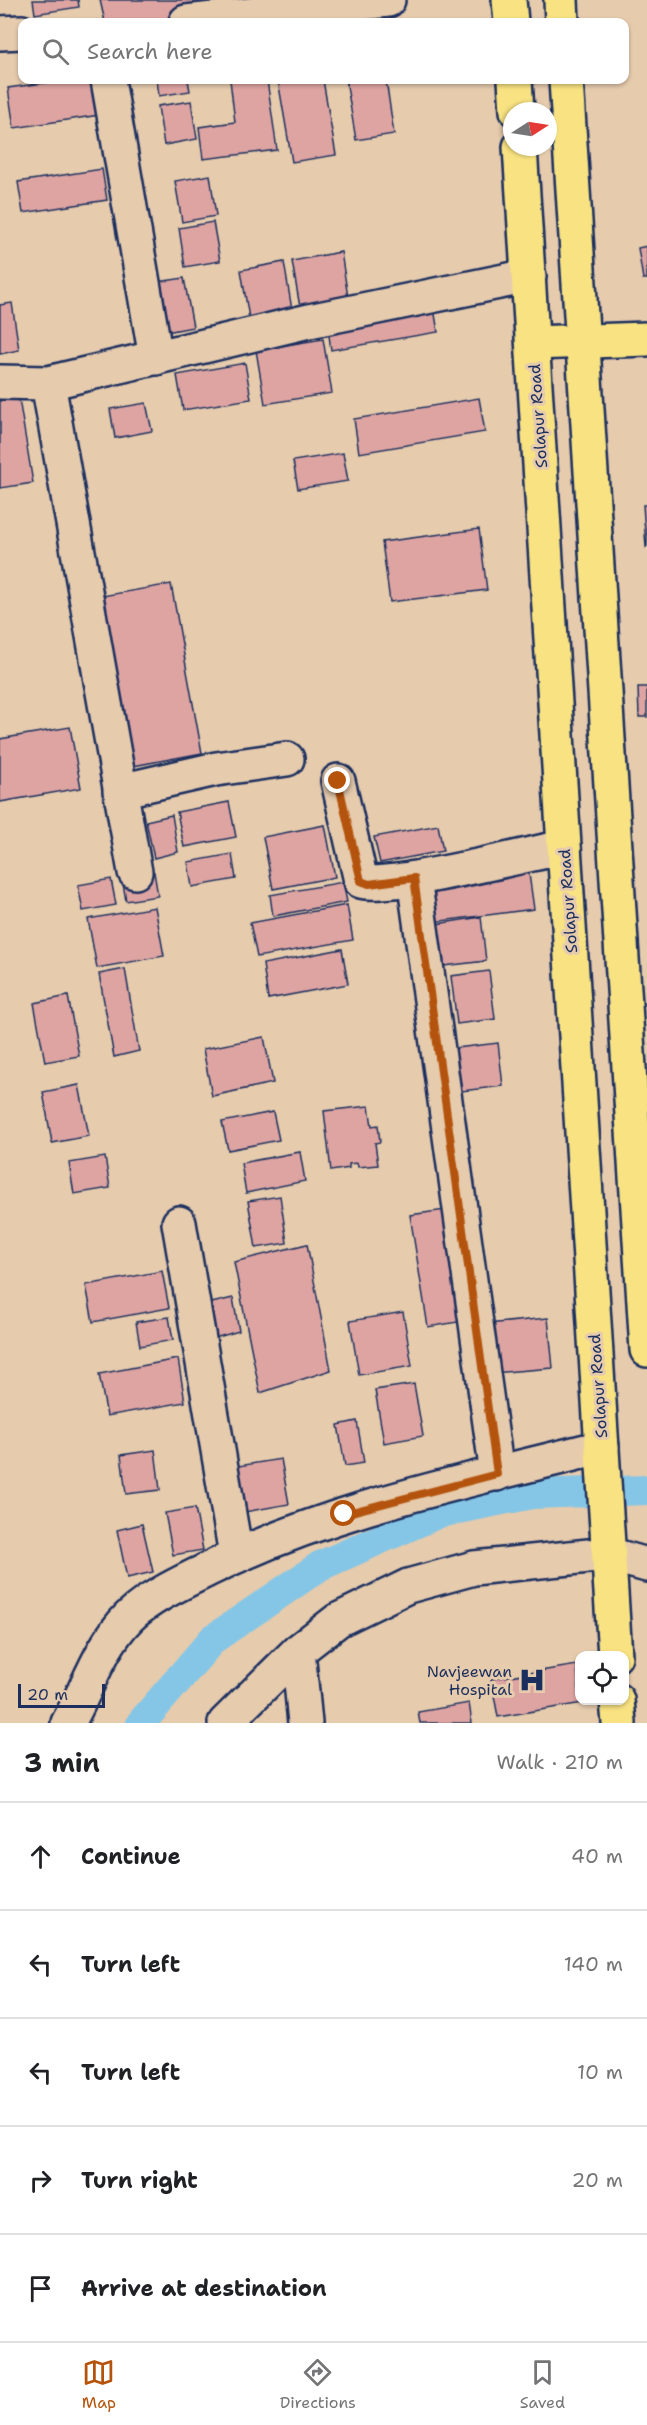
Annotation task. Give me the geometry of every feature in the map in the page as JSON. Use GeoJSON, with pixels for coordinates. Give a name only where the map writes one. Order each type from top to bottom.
{"type":"FeatureCollection","features":[{"type":"Feature","properties":{"kind":"main road"},"geometry":{"type":"LineString","coordinates":[[509,0],[511,18]]}},
{"type":"Feature","properties":{"kind":"main road"},"geometry":{"type":"LineString","coordinates":[[561,0],[562,18]]}},
{"type":"Feature","properties":{"kind":"main road"},"geometry":{"type":"LineString","coordinates":[[515,84],[516,102]]}},
{"type":"Feature","properties":{"kind":"main road"},"geometry":{"type":"LineString","coordinates":[[566,84],[585,342],[647,1350]]}},
{"type":"Feature","properties":{"kind":"main road","name":"Solapur Road"},"geometry":{"type":"LineString","coordinates":[[521,156],[615,1651]]}},
{"type":"Feature","properties":{"kind":"main road"},"geometry":{"type":"LineString","coordinates":[[533,343],[647,339]]}},
{"type":"Feature","properties":{"kind":"main road"},"geometry":{"type":"LineString","coordinates":[[617,1705],[619,1723]]}},
{"type":"Feature","properties":{"kind":"street"},"geometry":{"type":"LineString","coordinates":[[223,18],[388,0]]}},
{"type":"Feature","properties":{"kind":"street"},"geometry":{"type":"LineString","coordinates":[[0,33],[18,32]]}},
{"type":"Feature","properties":{"kind":"street"},"geometry":{"type":"LineString","coordinates":[[109,84],[156,358]]}},
{"type":"Feature","properties":{"kind":"street"},"geometry":{"type":"LineString","coordinates":[[0,382],[48,383],[309,321],[529,276]]}},
{"type":"Feature","properties":{"kind":"street"},"geometry":{"type":"LineString","coordinates":[[48,383],[135,872]]}},
{"type":"Feature","properties":{"kind":"street"},"geometry":{"type":"LineString","coordinates":[[120,791],[216,769],[286,759]]}},
{"type":"Feature","properties":{"kind":"street"},"geometry":{"type":"LineString","coordinates":[[338,781],[361,881],[369,884],[414,878],[564,847]]}},
{"type":"Feature","properties":{"kind":"street"},"geometry":{"type":"LineString","coordinates":[[414,878],[497,1474]]}},
{"type":"Feature","properties":{"kind":"street"},"geometry":{"type":"LineString","coordinates":[[178,1223],[237,1556]]}},
{"type":"Feature","properties":{"kind":"street"},"geometry":{"type":"LineString","coordinates":[[68,1723],[108,1642],[130,1616],[173,1587],[237,1556],[344,1514],[497,1474],[602,1453]]}},
{"type":"Feature","properties":{"kind":"street"},"geometry":{"type":"LineString","coordinates":[[225,1723],[298,1652],[339,1620],[408,1586],[474,1568],[608,1549],[647,1565]]}},
{"type":"Feature","properties":{"kind":"street"},"geometry":{"type":"LineString","coordinates":[[298,1652],[305,1723]]}},
{"type":"Feature","properties":{"kind":"building"},"geometry":{"type":"Polygon","coordinates":[[[33,0],[78,0],[79,7],[35,14],[33,0]]]}},
{"type":"Feature","properties":{"kind":"building"},"geometry":{"type":"Polygon","coordinates":[[[100,0],[275,0],[276,6],[193,18],[104,18],[100,0]]]}},
{"type":"Feature","properties":{"kind":"building"},"geometry":{"type":"Polygon","coordinates":[[[36,84],[102,84],[106,114],[14,128],[8,88],[36,84]]]}},
{"type":"Feature","properties":{"kind":"building"},"geometry":{"type":"Polygon","coordinates":[[[158,84],[189,84],[190,91],[159,96],[158,84]]]}},
{"type":"Feature","properties":{"kind":"building"},"geometry":{"type":"Polygon","coordinates":[[[230,84],[268,84],[277,150],[203,159],[199,127],[235,122],[230,84]]]}},
{"type":"Feature","properties":{"kind":"building"},"geometry":{"type":"Polygon","coordinates":[[[279,84],[324,84],[336,155],[292,162],[279,84]]]}},
{"type":"Feature","properties":{"kind":"building"},"geometry":{"type":"Polygon","coordinates":[[[347,84],[387,84],[394,134],[356,140],[347,84]]]}},
{"type":"Feature","properties":{"kind":"building"},"geometry":{"type":"Polygon","coordinates":[[[191,101],[197,139],[164,145],[158,106],[191,101]]]}},
{"type":"Feature","properties":{"kind":"building"},"geometry":{"type":"Polygon","coordinates":[[[102,169],[107,200],[23,213],[18,182],[102,169]]]}},
{"type":"Feature","properties":{"kind":"building"},"geometry":{"type":"Polygon","coordinates":[[[210,175],[216,216],[182,222],[175,181],[210,175]]]}},
{"type":"Feature","properties":{"kind":"building"},"geometry":{"type":"Polygon","coordinates":[[[213,222],[220,261],[185,267],[179,228],[213,222]]]}},
{"type":"Feature","properties":{"kind":"building"},"geometry":{"type":"Polygon","coordinates":[[[647,246],[647,279],[643,279],[638,248],[647,246]]]}},
{"type":"Feature","properties":{"kind":"building"},"geometry":{"type":"Polygon","coordinates":[[[341,252],[349,304],[301,313],[292,261],[341,252]]]}},
{"type":"Feature","properties":{"kind":"building"},"geometry":{"type":"Polygon","coordinates":[[[284,262],[293,316],[250,324],[241,270],[284,262]]]}},
{"type":"Feature","properties":{"kind":"building"},"geometry":{"type":"Polygon","coordinates":[[[184,278],[193,327],[166,332],[158,282],[184,278]]]}},
{"type":"Feature","properties":{"kind":"building"},"geometry":{"type":"Polygon","coordinates":[[[12,303],[19,350],[0,354],[0,305],[12,303]]]}},
{"type":"Feature","properties":{"kind":"building"},"geometry":{"type":"Polygon","coordinates":[[[433,303],[438,332],[331,350],[327,321],[433,303]]]}},
{"type":"Feature","properties":{"kind":"building"},"geometry":{"type":"Polygon","coordinates":[[[323,339],[332,393],[265,404],[256,350],[323,339]]]}},
{"type":"Feature","properties":{"kind":"building"},"geometry":{"type":"Polygon","coordinates":[[[245,363],[251,399],[183,410],[177,375],[245,363]]]}},
{"type":"Feature","properties":{"kind":"building"},"geometry":{"type":"Polygon","coordinates":[[[18,393],[33,483],[0,488],[0,396],[18,393]]]}},
{"type":"Feature","properties":{"kind":"building"},"geometry":{"type":"Polygon","coordinates":[[[479,398],[485,432],[359,453],[354,419],[479,398]]]}},
{"type":"Feature","properties":{"kind":"building"},"geometry":{"type":"Polygon","coordinates":[[[146,403],[152,431],[115,438],[110,409],[146,403]]]}},
{"type":"Feature","properties":{"kind":"building"},"geometry":{"type":"Polygon","coordinates":[[[343,453],[348,481],[298,489],[293,461],[343,453]]]}},
{"type":"Feature","properties":{"kind":"building"},"geometry":{"type":"Polygon","coordinates":[[[643,505],[647,505],[646,547],[643,505]]]}},
{"type":"Feature","properties":{"kind":"building"},"geometry":{"type":"Polygon","coordinates":[[[479,529],[487,590],[390,602],[382,542],[479,529]]]}},
{"type":"Feature","properties":{"kind":"building"},"geometry":{"type":"Polygon","coordinates":[[[171,584],[202,753],[133,766],[102,596],[171,584]]]}},
{"type":"Feature","properties":{"kind":"building"},"geometry":{"type":"Polygon","coordinates":[[[638,687],[647,687],[647,717],[639,717],[638,687]]]}},
{"type":"Feature","properties":{"kind":"building"},"geometry":{"type":"Polygon","coordinates":[[[70,727],[81,788],[0,802],[0,739],[70,727]]]}},
{"type":"Feature","properties":{"kind":"building"},"geometry":{"type":"Polygon","coordinates":[[[229,802],[236,837],[184,847],[177,812],[229,802]]]}},
{"type":"Feature","properties":{"kind":"building"},"geometry":{"type":"Polygon","coordinates":[[[172,815],[178,852],[154,858],[146,821],[172,815]]]}},
{"type":"Feature","properties":{"kind":"building"},"geometry":{"type":"Polygon","coordinates":[[[325,825],[335,877],[273,889],[263,837],[325,825]]]}},
{"type":"Feature","properties":{"kind":"building"},"geometry":{"type":"Polygon","coordinates":[[[438,825],[443,851],[380,863],[374,837],[438,825]]]}},
{"type":"Feature","properties":{"kind":"building"},"geometry":{"type":"Polygon","coordinates":[[[232,854],[236,879],[192,887],[188,862],[232,854]]]}},
{"type":"Feature","properties":{"kind":"building"},"geometry":{"type":"Polygon","coordinates":[[[528,867],[534,909],[433,922],[429,890],[528,867]]]}},
{"type":"Feature","properties":{"kind":"building"},"geometry":{"type":"Polygon","coordinates":[[[154,872],[158,896],[126,901],[122,878],[154,872]]]}},
{"type":"Feature","properties":{"kind":"building"},"geometry":{"type":"Polygon","coordinates":[[[111,879],[116,905],[83,911],[78,885],[111,879]]]}},
{"type":"Feature","properties":{"kind":"building"},"geometry":{"type":"Polygon","coordinates":[[[343,882],[347,902],[273,916],[270,895],[343,882]]]}},
{"type":"Feature","properties":{"kind":"building"},"geometry":{"type":"Polygon","coordinates":[[[347,905],[353,940],[257,957],[250,923],[347,905]]]}},
{"type":"Feature","properties":{"kind":"building"},"geometry":{"type":"Polygon","coordinates":[[[155,907],[164,956],[97,968],[88,919],[155,907]]]}},
{"type":"Feature","properties":{"kind":"building"},"geometry":{"type":"Polygon","coordinates":[[[481,917],[486,961],[435,967],[430,925],[481,917]]]}},
{"type":"Feature","properties":{"kind":"building"},"geometry":{"type":"Polygon","coordinates":[[[342,949],[348,984],[268,999],[263,964],[342,949]]]}},
{"type":"Feature","properties":{"kind":"building"},"geometry":{"type":"Polygon","coordinates":[[[125,969],[139,1051],[114,1057],[99,974],[125,969]]]}},
{"type":"Feature","properties":{"kind":"building"},"geometry":{"type":"Polygon","coordinates":[[[489,971],[495,1019],[457,1024],[451,976],[489,971]]]}},
{"type":"Feature","properties":{"kind":"building"},"geometry":{"type":"Polygon","coordinates":[[[68,996],[79,1056],[45,1062],[34,1003],[68,996]]]}},
{"type":"Feature","properties":{"kind":"building"},"geometry":{"type":"Polygon","coordinates":[[[264,1037],[273,1083],[212,1096],[203,1049],[264,1037]]]}},
{"type":"Feature","properties":{"kind":"building"},"geometry":{"type":"Polygon","coordinates":[[[498,1043],[503,1086],[453,1092],[448,1049],[498,1043]]]}},
{"type":"Feature","properties":{"kind":"building"},"geometry":{"type":"Polygon","coordinates":[[[79,1085],[89,1136],[52,1143],[43,1092],[79,1085]]]}},
{"type":"Feature","properties":{"kind":"building"},"geometry":{"type":"Polygon","coordinates":[[[369,1106],[372,1126],[378,1125],[380,1142],[375,1143],[378,1165],[358,1167],[357,1163],[349,1164],[349,1168],[331,1171],[324,1111],[369,1106]]]}},
{"type":"Feature","properties":{"kind":"building"},"geometry":{"type":"Polygon","coordinates":[[[273,1112],[279,1140],[228,1150],[222,1122],[273,1112]]]}},
{"type":"Feature","properties":{"kind":"building"},"geometry":{"type":"Polygon","coordinates":[[[300,1152],[305,1181],[246,1193],[241,1163],[300,1152]]]}},
{"type":"Feature","properties":{"kind":"building"},"geometry":{"type":"Polygon","coordinates":[[[105,1157],[110,1188],[74,1194],[69,1163],[105,1157]]]}},
{"type":"Feature","properties":{"kind":"building"},"geometry":{"type":"Polygon","coordinates":[[[280,1196],[287,1243],[256,1248],[248,1201],[280,1196]]]}},
{"type":"Feature","properties":{"kind":"building"},"geometry":{"type":"Polygon","coordinates":[[[445,1210],[464,1321],[428,1327],[410,1215],[445,1210]]]}},
{"type":"Feature","properties":{"kind":"building"},"geometry":{"type":"Polygon","coordinates":[[[307,1244],[331,1370],[260,1393],[234,1262],[307,1244]]]}},
{"type":"Feature","properties":{"kind":"building"},"geometry":{"type":"Polygon","coordinates":[[[162,1271],[169,1308],[93,1322],[86,1285],[162,1271]]]}},
{"type":"Feature","properties":{"kind":"building"},"geometry":{"type":"Polygon","coordinates":[[[233,1298],[239,1331],[211,1339],[203,1305],[233,1298]]]}},
{"type":"Feature","properties":{"kind":"building"},"geometry":{"type":"Polygon","coordinates":[[[403,1312],[412,1366],[359,1375],[350,1321],[403,1312]]]}},
{"type":"Feature","properties":{"kind":"building"},"geometry":{"type":"Polygon","coordinates":[[[169,1317],[173,1340],[140,1346],[136,1322],[169,1317]]]}},
{"type":"Feature","properties":{"kind":"building"},"geometry":{"type":"Polygon","coordinates":[[[548,1318],[553,1368],[492,1373],[487,1324],[548,1318]]]}},
{"type":"Feature","properties":{"kind":"building"},"geometry":{"type":"Polygon","coordinates":[[[178,1359],[185,1402],[107,1416],[99,1374],[178,1359]]]}},
{"type":"Feature","properties":{"kind":"building"},"geometry":{"type":"Polygon","coordinates":[[[414,1384],[423,1436],[384,1443],[375,1390],[414,1384]]]}},
{"type":"Feature","properties":{"kind":"building"},"geometry":{"type":"Polygon","coordinates":[[[357,1421],[364,1463],[345,1466],[338,1425],[357,1421]]]}},
{"type":"Feature","properties":{"kind":"building"},"geometry":{"type":"Polygon","coordinates":[[[155,1450],[160,1490],[126,1494],[121,1455],[155,1450]]]}},
{"type":"Feature","properties":{"kind":"building"},"geometry":{"type":"Polygon","coordinates":[[[281,1459],[289,1504],[239,1513],[232,1467],[281,1459]]]}},
{"type":"Feature","properties":{"kind":"building"},"geometry":{"type":"Polygon","coordinates":[[[195,1508],[203,1550],[173,1555],[165,1513],[195,1508]]]}},
{"type":"Feature","properties":{"kind":"building"},"geometry":{"type":"Polygon","coordinates":[[[142,1524],[153,1572],[127,1578],[117,1530],[142,1524]]]}},
{"type":"Feature","properties":{"kind":"building"},"geometry":{"type":"Polygon","coordinates":[[[575,1665],[575,1704],[498,1717],[491,1679],[575,1665]]]}},
{"type":"Feature","properties":{"kind":"building"},"geometry":{"type":"Polygon","coordinates":[[[469,1703],[472,1723],[420,1723],[418,1712],[469,1703]]]}},
{"type":"Feature","properties":{"kind":"waterway"},"geometry":{"type":"LineString","coordinates":[[141,1723],[213,1639],[320,1566],[439,1513],[532,1494],[647,1490]]}},
{"type":"Feature","properties":{"kind":"place","name":"Navjeewan Hospital"},"geometry":{"type":"Point","coordinates":[532,1680]}},
{"type":"Feature","properties":{"kind":"route"},"geometry":{"type":"LineString","coordinates":[[338,781],[361,881],[369,884],[414,878],[497,1474],[344,1514]]}}]}
